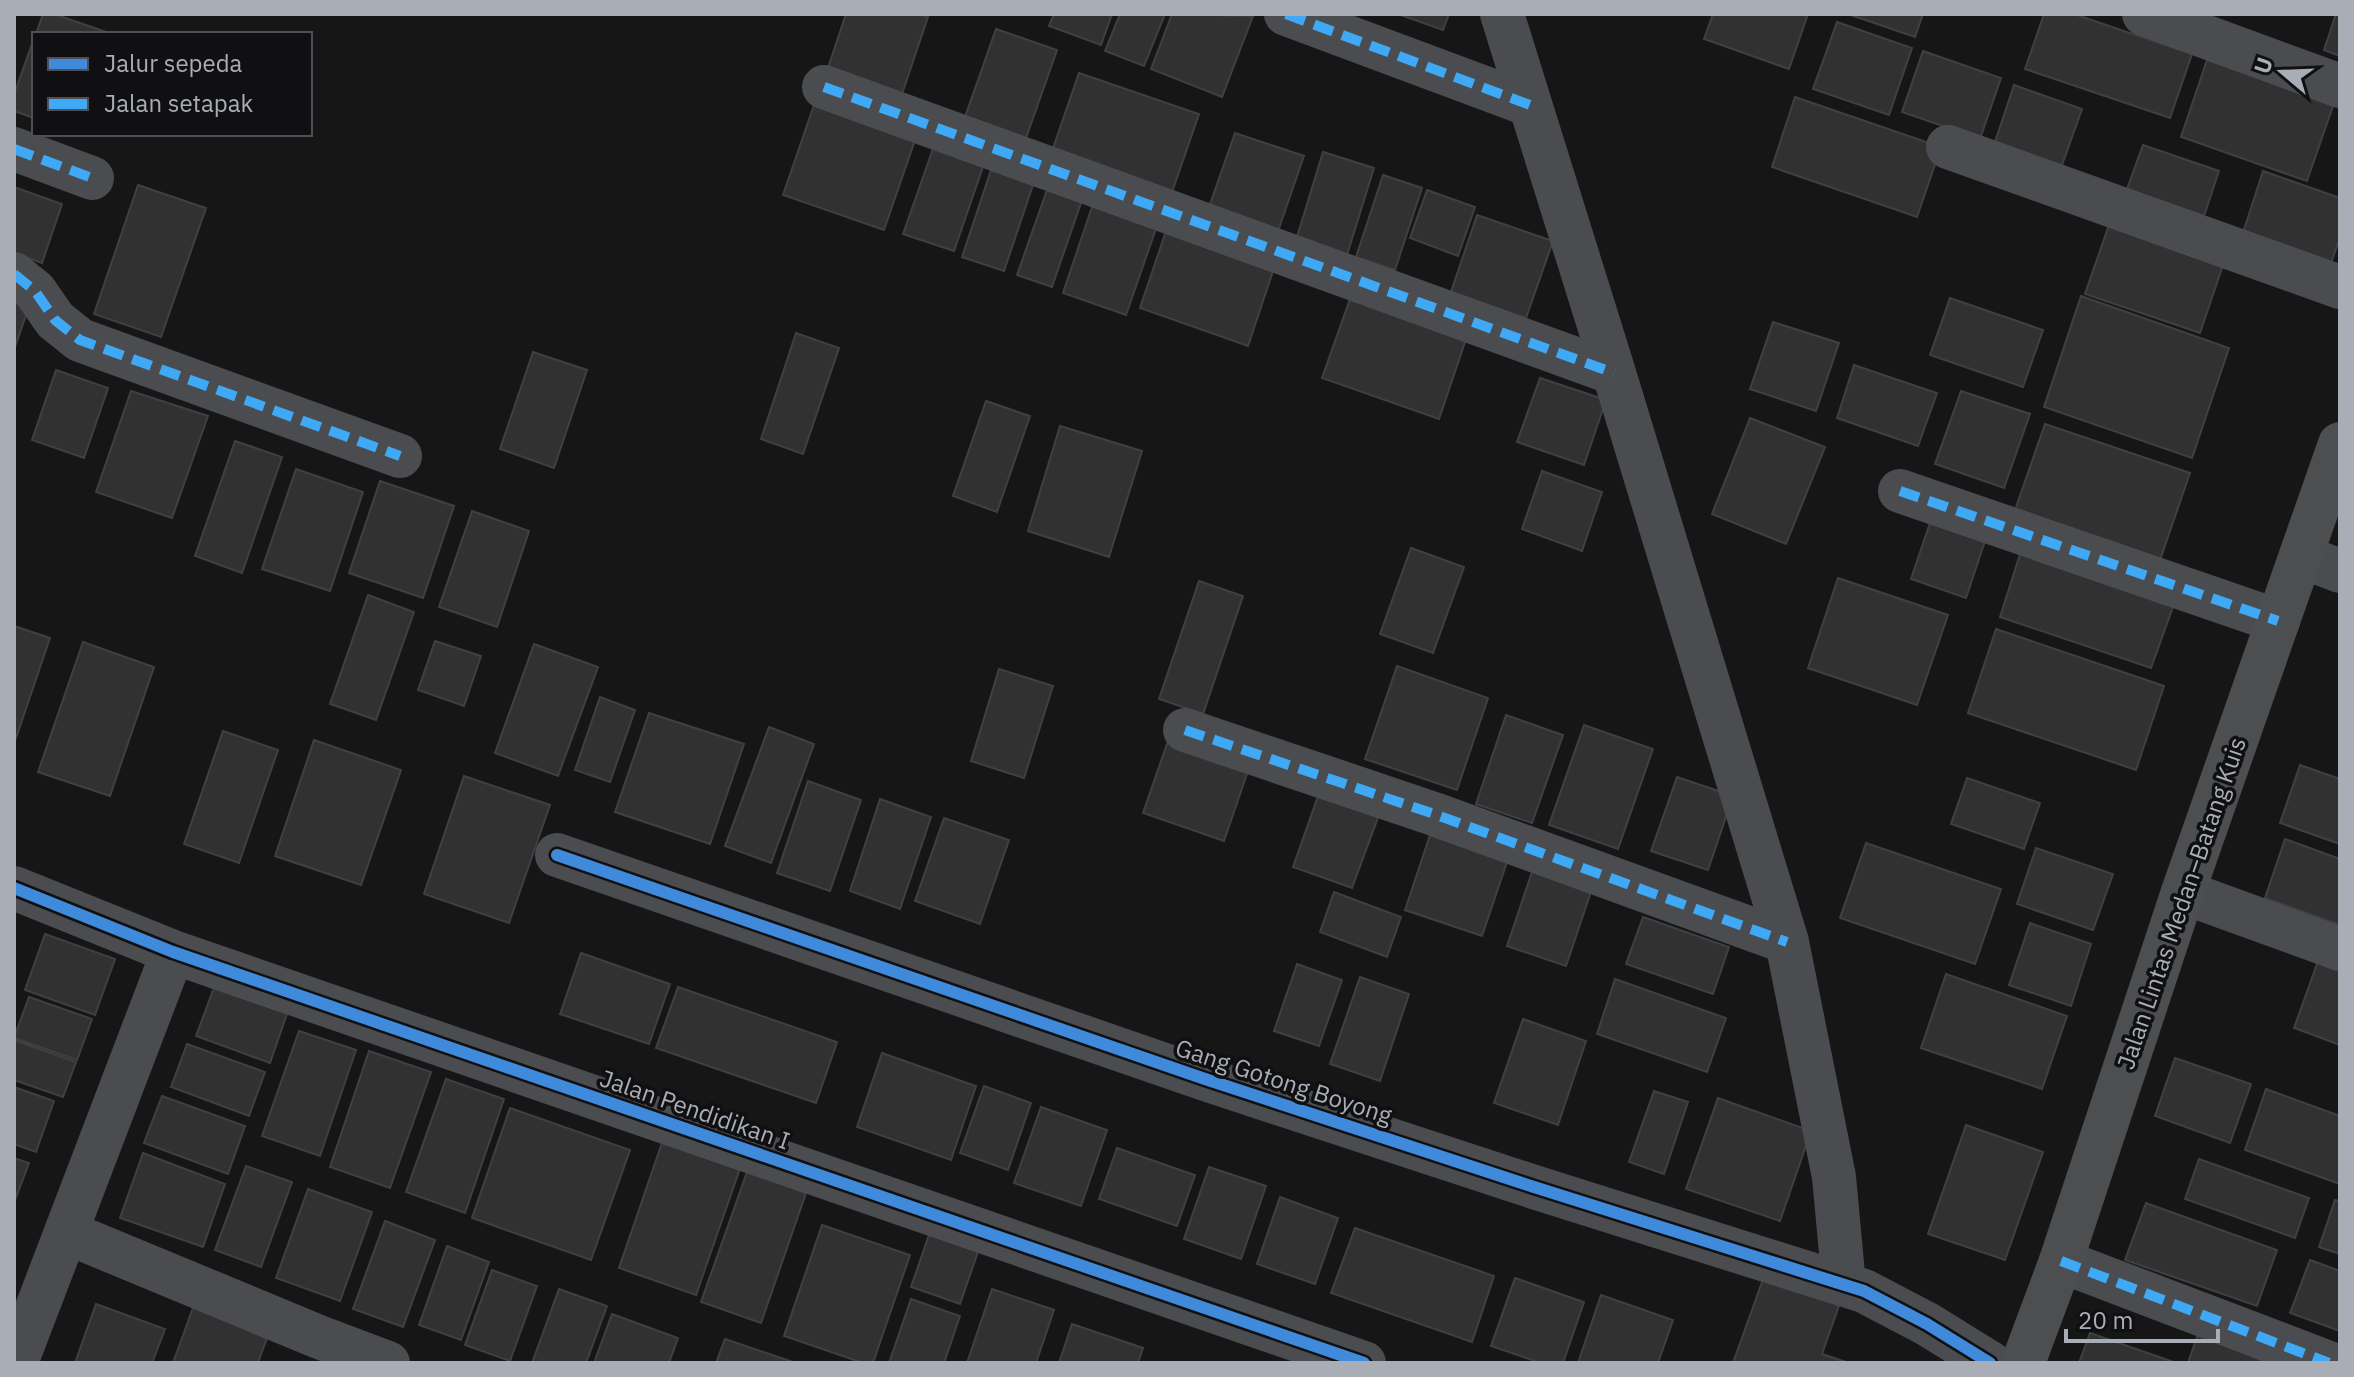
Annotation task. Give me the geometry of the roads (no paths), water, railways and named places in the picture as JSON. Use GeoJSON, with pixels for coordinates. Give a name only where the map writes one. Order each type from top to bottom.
{"type":"FeatureCollection","features":[{"type":"Feature","properties":{"kind":"highway","name":"Jalan Lintas Medan–Batang Kuis"},"geometry":{"type":"LineString","coordinates":[[2023,1363],[2061,1261],[2183,892],[2278,621],[2321,563],[2340,444]]}},
{"type":"Feature","properties":{"kind":"street"},"geometry":{"type":"LineString","coordinates":[[1286,14],[1530,105]]}},
{"type":"Feature","properties":{"kind":"street"},"geometry":{"type":"LineString","coordinates":[[1502,14],[1787,942],[1854,1288]]}},
{"type":"Feature","properties":{"kind":"street"},"geometry":{"type":"LineString","coordinates":[[2144,14],[2340,86]]}},
{"type":"Feature","properties":{"kind":"street"},"geometry":{"type":"LineString","coordinates":[[824,87],[1614,373]]}},
{"type":"Feature","properties":{"kind":"street"},"geometry":{"type":"LineString","coordinates":[[1948,147],[2340,287]]}},
{"type":"Feature","properties":{"kind":"street"},"geometry":{"type":"LineString","coordinates":[[14,149],[92,178]]}},
{"type":"Feature","properties":{"kind":"street"},"geometry":{"type":"LineString","coordinates":[[14,274],[35,291],[55,320],[80,340],[400,456]]}},
{"type":"Feature","properties":{"kind":"street"},"geometry":{"type":"LineString","coordinates":[[1900,491],[2278,621]]}},
{"type":"Feature","properties":{"kind":"street"},"geometry":{"type":"LineString","coordinates":[[1185,730],[1434,814],[1787,942]]}},
{"type":"Feature","properties":{"kind":"street","name":"Gang Gotong Boyong"},"geometry":{"type":"LineString","coordinates":[[557,855],[1205,1079],[1519,1183],[1854,1288],[1927,1324],[1990,1363]]}},
{"type":"Feature","properties":{"kind":"street","name":"Jalan Pendidikan I"},"geometry":{"type":"LineString","coordinates":[[14,888],[173,952],[1364,1363]]}},
{"type":"Feature","properties":{"kind":"street"},"geometry":{"type":"LineString","coordinates":[[2183,892],[2340,949]]}},
{"type":"Feature","properties":{"kind":"street"},"geometry":{"type":"LineString","coordinates":[[18,1345],[68,1233],[173,952]]}},
{"type":"Feature","properties":{"kind":"street"},"geometry":{"type":"LineString","coordinates":[[68,1233],[314,1350],[388,1363]]}},
{"type":"Feature","properties":{"kind":"street"},"geometry":{"type":"LineString","coordinates":[[2061,1261],[2329,1363]]}}]}
